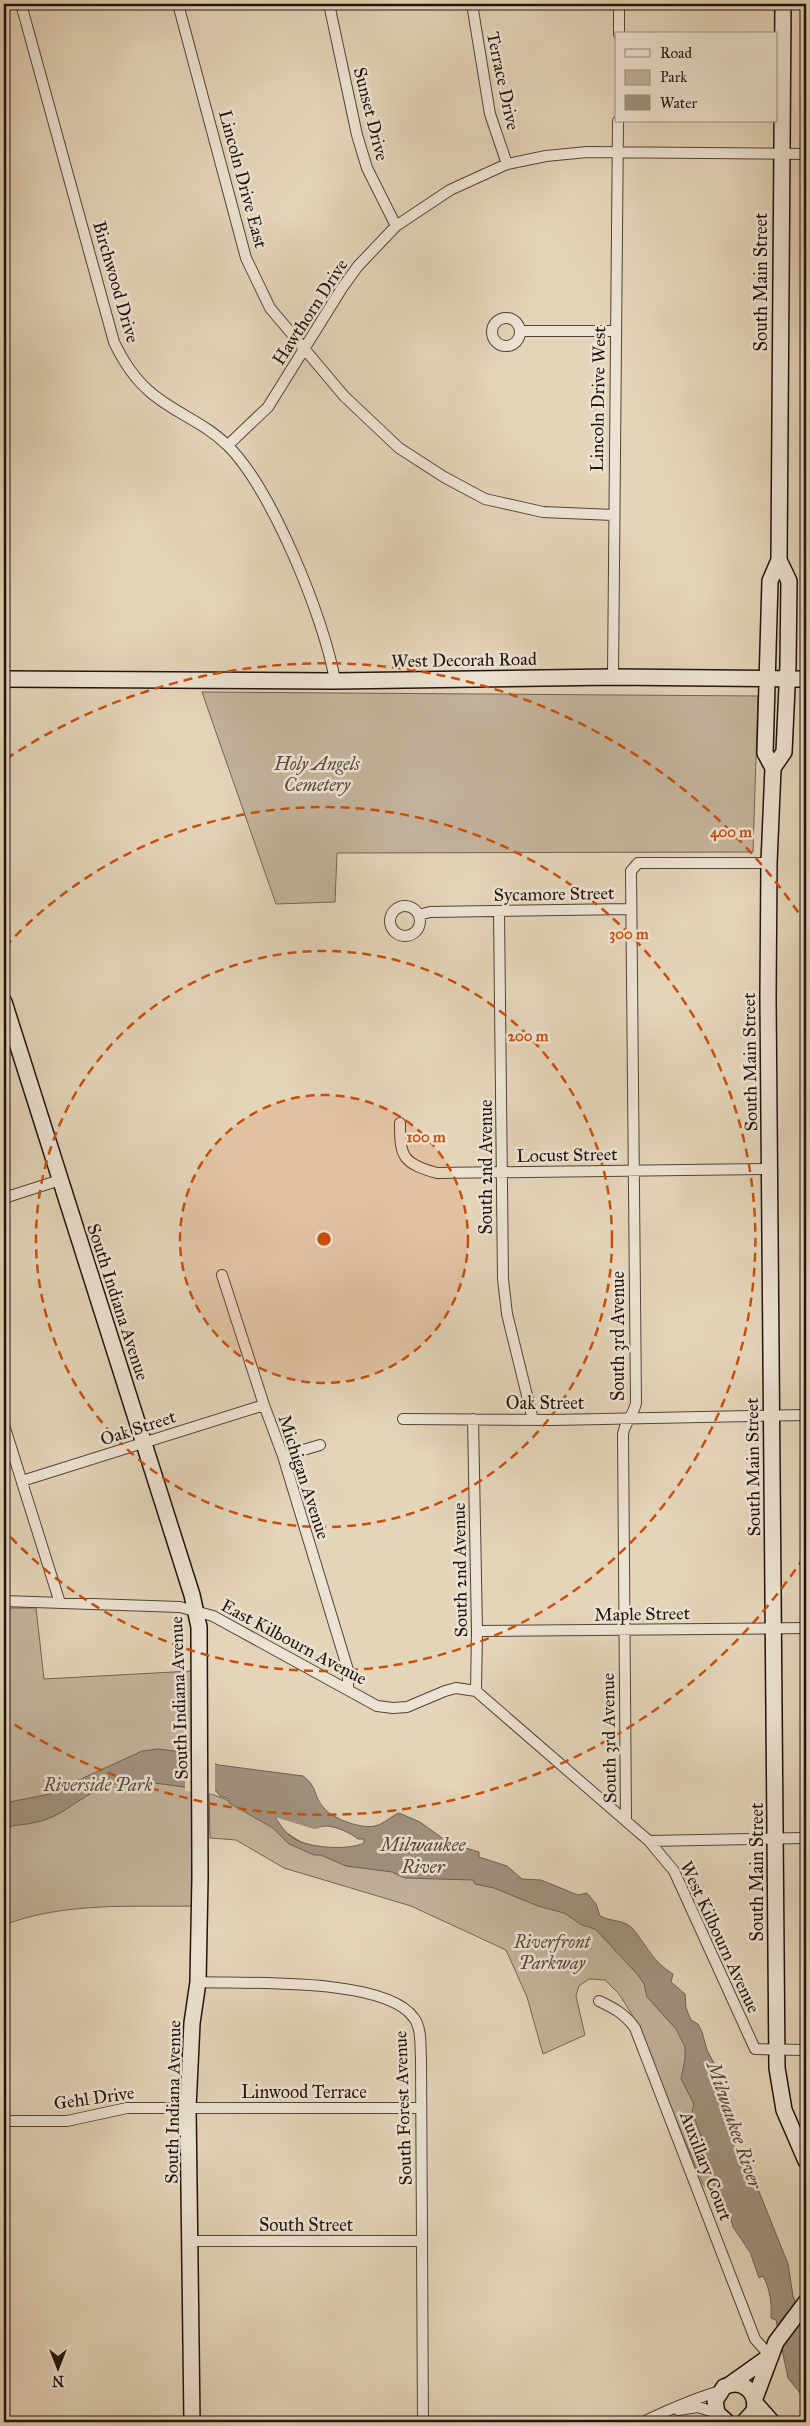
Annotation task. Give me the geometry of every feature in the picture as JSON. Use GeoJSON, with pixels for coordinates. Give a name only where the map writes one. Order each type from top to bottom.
{"type":"FeatureCollection","features":[{"type":"Feature","properties":{"kind":"street","name":"Birchwood Drive"},"geometry":{"type":"LineString","coordinates":[[21,4],[114,342],[122,359],[150,392],[194,418],[228,445],[244,464],[298,568],[330,656],[335,681]]}},
{"type":"Feature","properties":{"kind":"street","name":"Lincoln Drive East"},"geometry":{"type":"LineString","coordinates":[[178,4],[246,258],[270,308],[344,396],[399,448],[444,477],[485,498],[543,512],[613,515]]}},
{"type":"Feature","properties":{"kind":"street","name":"Sunset Drive"},"geometry":{"type":"LineString","coordinates":[[329,4],[364,160],[396,226]]}},
{"type":"Feature","properties":{"kind":"street","name":"Terrace Drive"},"geometry":{"type":"LineString","coordinates":[[472,4],[490,114],[507,164]]}},
{"type":"Feature","properties":{"kind":"street"},"geometry":{"type":"LineString","coordinates":[[619,4],[619,32]]}},
{"type":"Feature","properties":{"kind":"street","name":"South Main Street"},"geometry":{"type":"LineString","coordinates":[[783,4],[780,153],[778,560],[770,581],[765,753],[773,768],[769,863],[770,1415],[774,1628],[777,2068],[784,2110],[806,2161]]}},
{"type":"Feature","properties":{"kind":"street","name":"Lincoln Drive West"},"geometry":{"type":"LineString","coordinates":[[613,677],[618,122]]}},
{"type":"Feature","properties":{"kind":"street","name":"Hawthorn Drive"},"geometry":{"type":"LineString","coordinates":[[228,445],[268,408],[353,273],[396,226],[450,190],[507,164],[570,154],[617,152],[806,154]]}},
{"type":"Feature","properties":{"kind":"street"},"geometry":{"type":"LineString","coordinates":[[520,331],[615,331]]}},
{"type":"Feature","properties":{"kind":"street","name":"South Main Street"},"geometry":{"type":"LineString","coordinates":[[773,768],[784,752],[788,678],[790,581],[778,560]]}},
{"type":"Feature","properties":{"kind":"street","name":"West Decorah Road"},"geometry":{"type":"LineString","coordinates":[[4,679],[335,681],[613,677],[806,679]]}},
{"type":"Feature","properties":{"kind":"street","name":"Sycamore Street"},"geometry":{"type":"LineString","coordinates":[[419,915],[430,912],[630,909],[631,871],[638,864],[769,863]]}},
{"type":"Feature","properties":{"kind":"street","name":"South 3rd Avenue"},"geometry":{"type":"LineString","coordinates":[[626,1820],[623,1434],[629,1418],[634,1412],[636,1403],[630,909]]}},
{"type":"Feature","properties":{"kind":"street","name":"South 2nd Avenue"},"geometry":{"type":"LineString","coordinates":[[499,911],[503,1279],[507,1314],[533,1420]]}},
{"type":"Feature","properties":{"kind":"street","name":"South Indiana Avenue"},"geometry":{"type":"LineString","coordinates":[[4,1002],[196,1610],[199,1627],[201,1802],[198,1982],[192,2023],[188,2108],[192,2422]]}},
{"type":"Feature","properties":{"kind":"street","name":"Locust Street"},"geometry":{"type":"LineString","coordinates":[[400,1123],[400,1148],[413,1166],[437,1173],[770,1169]]}},
{"type":"Feature","properties":{"kind":"street"},"geometry":{"type":"LineString","coordinates":[[4,1198],[60,1180]]}},
{"type":"Feature","properties":{"kind":"street","name":"Michigan Avenue"},"geometry":{"type":"LineString","coordinates":[[222,1275],[264,1405],[283,1456],[348,1670],[348,1690]]}},
{"type":"Feature","properties":{"kind":"street","name":"Oak Street"},"geometry":{"type":"LineString","coordinates":[[22,1481],[264,1405]]}},
{"type":"Feature","properties":{"kind":"street","name":"Oak Street"},"geometry":{"type":"LineString","coordinates":[[404,1419],[533,1420],[806,1414]]}},
{"type":"Feature","properties":{"kind":"street","name":"South 2nd Avenue"},"geometry":{"type":"LineString","coordinates":[[473,1419],[477,1631],[476,1691]]}},
{"type":"Feature","properties":{"kind":"street"},"geometry":{"type":"LineString","coordinates":[[4,1425],[60,1603]]}},
{"type":"Feature","properties":{"kind":"street"},"geometry":{"type":"LineString","coordinates":[[283,1456],[320,1444]]}},
{"type":"Feature","properties":{"kind":"street","name":"East Kilbourn Avenue"},"geometry":{"type":"LineString","coordinates":[[4,1601],[180,1607],[196,1610],[213,1616],[377,1706],[407,1707],[456,1688],[476,1691]]}},
{"type":"Feature","properties":{"kind":"street","name":"Maple Street"},"geometry":{"type":"LineString","coordinates":[[477,1631],[806,1628]]}},
{"type":"Feature","properties":{"kind":"street","name":"West Kilbourn Avenue"},"geometry":{"type":"LineString","coordinates":[[476,1691],[649,1841],[674,1871],[755,2049],[777,2050]]}},
{"type":"Feature","properties":{"kind":"street"},"geometry":{"type":"LineString","coordinates":[[649,1841],[806,1838]]}},
{"type":"Feature","properties":{"kind":"street","name":"South Forest Avenue"},"geometry":{"type":"LineString","coordinates":[[198,1982],[328,1986],[382,1997],[402,2006],[415,2019],[420,2034],[423,2422]]}},
{"type":"Feature","properties":{"kind":"street","name":"Auxillary Court"},"geometry":{"type":"LineString","coordinates":[[599,2002],[616,2009],[635,2028],[755,2339],[773,2349]]}},
{"type":"Feature","properties":{"kind":"street"},"geometry":{"type":"LineString","coordinates":[[777,2050],[806,2050]]}},
{"type":"Feature","properties":{"kind":"street","name":"Gehl Drive"},"geometry":{"type":"LineString","coordinates":[[4,2120],[67,2121],[127,2108],[188,2108]]}},
{"type":"Feature","properties":{"kind":"street","name":"Linwood Terrace"},"geometry":{"type":"LineString","coordinates":[[188,2108],[420,2108]]}},
{"type":"Feature","properties":{"kind":"street","name":"South Street"},"geometry":{"type":"LineString","coordinates":[[190,2241],[422,2241]]}},
{"type":"Feature","properties":{"kind":"street"},"geometry":{"type":"LineString","coordinates":[[744,2422],[751,2417],[773,2349],[803,2305],[806,2291]]}},
{"type":"Feature","properties":{"kind":"street"},"geometry":{"type":"LineString","coordinates":[[722,2418],[715,2402],[724,2388],[773,2349]]}},
{"type":"Feature","properties":{"kind":"street"},"geometry":{"type":"LineString","coordinates":[[643,2422],[672,2410],[691,2399],[735,2384],[747,2388],[772,2422]]}},
{"type":"Feature","properties":{"kind":"street"},"geometry":{"type":"LineString","coordinates":[[672,2410],[698,2407],[722,2418]]}},
{"type":"Feature","properties":{"kind":"green space","name":"Holy Angels Cemetery"},"geometry":{"type":"Polygon","coordinates":[[[202,692],[758,696],[753,852],[337,853],[335,902],[276,904],[202,692]]]}},
{"type":"Feature","properties":{"kind":"green space","name":"Riverside Park"},"geometry":{"type":"Polygon","coordinates":[[[4,1608],[36,1608],[44,1679],[192,1671],[193,1906],[121,1906],[73,1909],[50,1912],[4,1925],[4,1608]]]}},
{"type":"Feature","properties":{"kind":"green space","name":"Riverfront Parkway"},"geometry":{"type":"Polygon","coordinates":[[[209,1793],[247,1808],[317,1852],[466,1877],[570,1914],[599,1930],[630,1963],[674,2021],[687,2045],[695,2101],[721,2192],[713,2196],[703,2184],[633,2016],[619,1994],[605,1980],[589,1979],[579,1986],[576,1996],[585,2035],[543,2054],[527,1997],[506,1950],[411,1906],[284,1868],[236,1840],[210,1838],[209,1793]]]}},
{"type":"Feature","properties":{"kind":"water"},"geometry":{"type":"Polygon","coordinates":[[[158,1749],[182,1752],[219,1765],[303,1776],[311,1784],[324,1808],[340,1819],[355,1825],[369,1827],[381,1824],[399,1813],[420,1822],[449,1843],[479,1852],[479,1857],[507,1866],[522,1879],[541,1880],[578,1895],[587,1893],[596,1904],[600,1916],[622,1922],[633,1929],[660,1964],[673,1974],[671,1982],[685,1994],[686,2008],[691,2020],[698,2024],[702,2032],[707,2050],[717,2069],[718,2082],[732,2112],[729,2122],[733,2144],[756,2184],[788,2264],[793,2296],[806,2329],[802,2348],[806,2352],[806,2421],[800,2405],[803,2401],[800,2393],[788,2378],[776,2320],[771,2318],[770,2297],[767,2286],[763,2276],[759,2278],[750,2252],[733,2227],[730,2214],[717,2193],[709,2171],[700,2133],[692,2112],[694,2104],[681,2079],[685,2047],[676,2029],[647,1997],[644,1984],[638,1975],[595,1929],[582,1925],[564,1913],[538,1906],[494,1888],[475,1884],[473,1880],[405,1878],[392,1872],[346,1866],[321,1855],[314,1855],[289,1844],[273,1828],[229,1803],[229,1799],[220,1796],[216,1791],[156,1783],[120,1783],[98,1790],[49,1818],[30,1824],[4,1827],[4,1803],[50,1794],[64,1784],[81,1779],[142,1751],[158,1749]],[[265,1797],[282,1828],[297,1840],[315,1846],[326,1847],[348,1847],[364,1843],[364,1839],[358,1839],[334,1827],[310,1827],[273,1799],[265,1797]]]}},
{"type":"Feature","properties":{"kind":"pier"},"geometry":{"type":"Polygon","coordinates":[[[185,1750],[215,1762],[215,1794],[185,1791],[185,1750]]]}},
{"type":"Feature","properties":{"kind":"waterway","name":"Milwaukee River"},"geometry":{"type":"LineString","coordinates":[[248,1794],[273,1807],[315,1820]]}}]}
